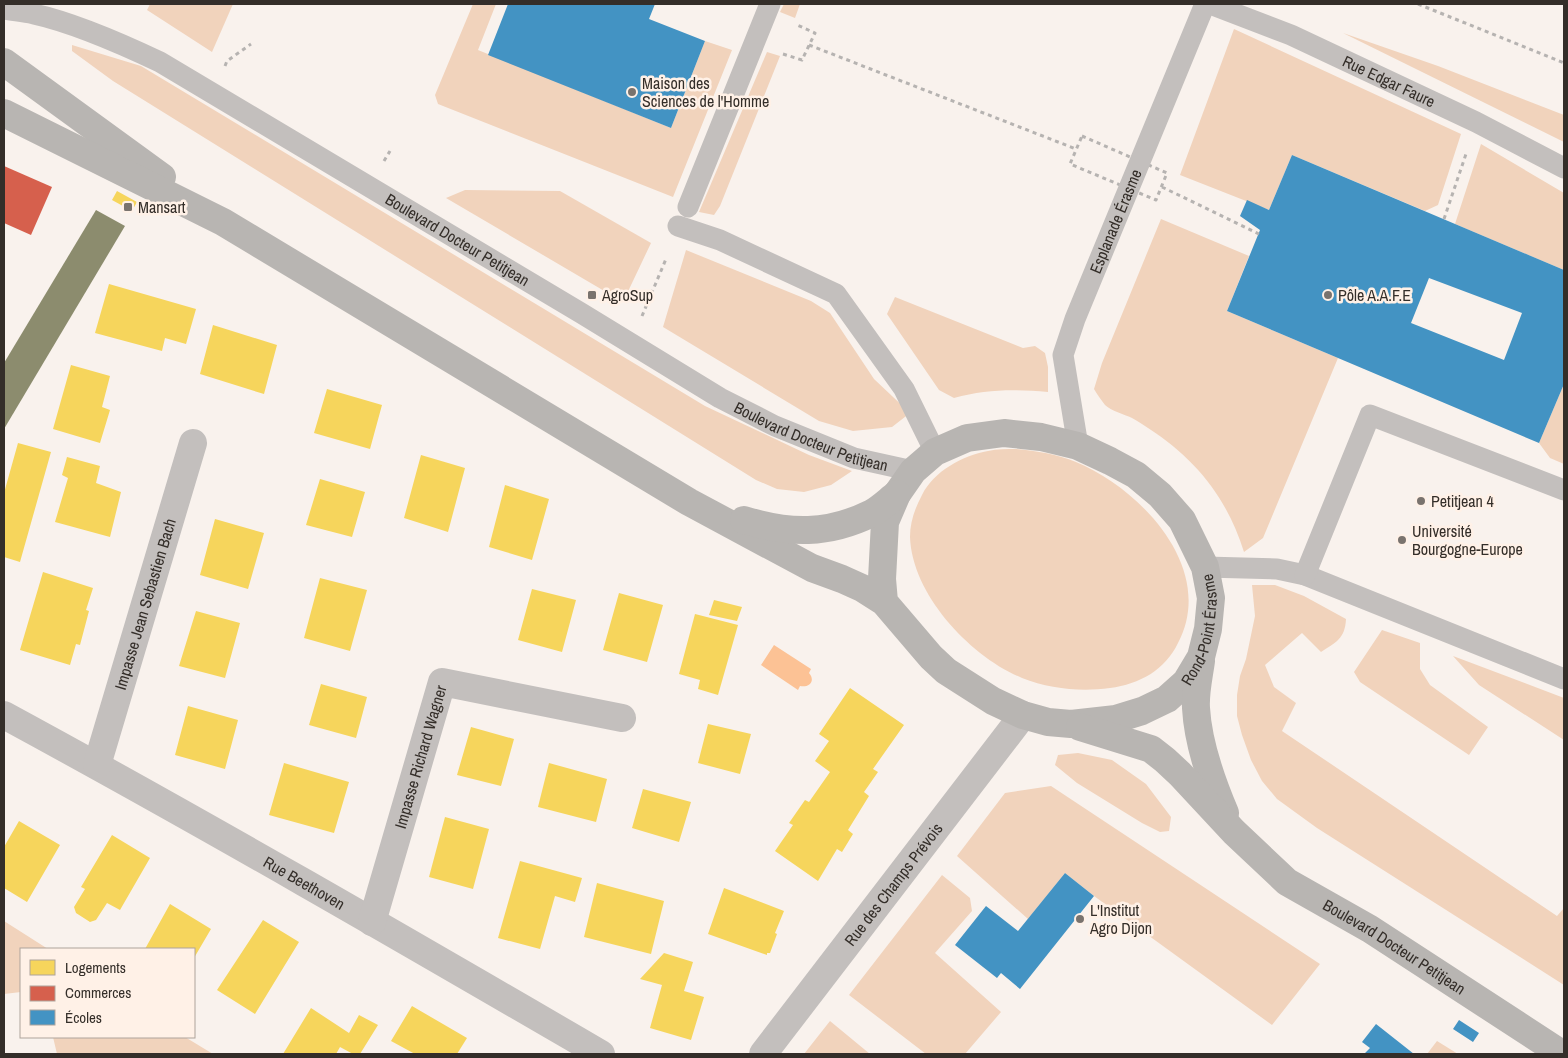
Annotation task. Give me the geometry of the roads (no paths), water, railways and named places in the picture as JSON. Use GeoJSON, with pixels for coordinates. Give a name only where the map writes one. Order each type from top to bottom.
{"type":"FeatureCollection","features":[{"type":"Feature","properties":{"kind":"main road","name":"Boulevard Docteur Petitjean"},"geometry":{"type":"LineString","coordinates":[[4,62],[223,222]]}},
{"type":"Feature","properties":{"kind":"main road","name":"Boulevard Docteur Petitjean"},"geometry":{"type":"LineString","coordinates":[[4,113],[223,222],[688,502],[812,568],[862,588],[884,602]]}},
{"type":"Feature","properties":{"kind":"main road","name":"Rond-Point Érasme"},"geometry":{"type":"LineString","coordinates":[[1004,433],[1041,437],[1078,446],[1136,475],[1160,496],[1182,520],[1204,567],[1211,598],[1208,629],[1201,657],[1186,682],[1167,699],[1142,711],[1116,719],[1071,724],[1048,722],[1023,714],[993,701],[946,671],[931,657],[884,602],[882,579],[885,522],[897,494],[913,471],[935,452],[968,438],[1004,433]]}},
{"type":"Feature","properties":{"kind":"main road","name":"Boulevard Docteur Petitjean"},"geometry":{"type":"LineString","coordinates":[[688,502],[768,527],[802,531],[828,528],[854,520],[873,512],[897,494]]}},
{"type":"Feature","properties":{"kind":"main road","name":"Boulevard Docteur Petitjean"},"geometry":{"type":"LineString","coordinates":[[1201,657],[1196,706],[1198,727],[1211,780],[1234,832]]}},
{"type":"Feature","properties":{"kind":"main road","name":"Boulevard Docteur Petitjean"},"geometry":{"type":"LineString","coordinates":[[1071,724],[1151,750],[1180,774],[1234,832],[1287,882],[1370,928],[1562,1054]]}},
{"type":"Feature","properties":{"kind":"street","name":"Impasse Jean Sebastien Bach"},"geometry":{"type":"LineString","coordinates":[[97,765],[193,443]]}},
{"type":"Feature","properties":{"kind":"street","name":"Impasse Richard Wagner"},"geometry":{"type":"LineString","coordinates":[[372,922],[442,682],[622,718]]}},
{"type":"Feature","properties":{"kind":"street","name":"Rue des Champs Prévois"},"geometry":{"type":"LineString","coordinates":[[762,1054],[1023,714]]}},
{"type":"Feature","properties":{"kind":"street","name":"Rue Beethoven"},"geometry":{"type":"LineString","coordinates":[[4,715],[97,765],[601,1054]]}},
{"type":"Feature","properties":{"kind":"lane"},"geometry":{"type":"LineString","coordinates":[[688,207],[770,4]]}},
{"type":"Feature","properties":{"kind":"lane","name":"Esplanade Érasme"},"geometry":{"type":"LineString","coordinates":[[1078,446],[1063,355],[1075,319],[1205,4]]}},
{"type":"Feature","properties":{"kind":"lane","name":"Rue Edgar Faure"},"geometry":{"type":"LineString","coordinates":[[1210,4],[1291,35],[1476,122],[1564,168]]}},
{"type":"Feature","properties":{"kind":"lane","name":"Boulevard Docteur Petitjean"},"geometry":{"type":"LineString","coordinates":[[4,9],[35,14],[78,28],[122,44],[160,62],[720,398],[775,426],[854,458],[913,471]]}},
{"type":"Feature","properties":{"kind":"lane"},"geometry":{"type":"LineString","coordinates":[[678,226],[720,240],[836,294],[904,390],[935,452]]}},
{"type":"Feature","properties":{"kind":"lane"},"geometry":{"type":"LineString","coordinates":[[1305,576],[1370,415],[1564,490]]}},
{"type":"Feature","properties":{"kind":"lane"},"geometry":{"type":"LineString","coordinates":[[1204,567],[1277,569],[1305,576],[1564,679]]}},
{"type":"Feature","properties":{"kind":"place","name":"Maison des Sciences de l'Homme"},"geometry":{"type":"Point","coordinates":[632,92]}},
{"type":"Feature","properties":{"kind":"place","name":"Mansart"},"geometry":{"type":"Point","coordinates":[128,207]}},
{"type":"Feature","properties":{"kind":"place","name":"AgroSup"},"geometry":{"type":"Point","coordinates":[592,295]}},
{"type":"Feature","properties":{"kind":"place","name":"Pôle A.A.F.E"},"geometry":{"type":"Point","coordinates":[1328,295]}},
{"type":"Feature","properties":{"kind":"place","name":"Petitjean 4"},"geometry":{"type":"Point","coordinates":[1421,501]}},
{"type":"Feature","properties":{"kind":"place","name":"Université Bourgogne-Europe"},"geometry":{"type":"Point","coordinates":[1402,540]}},
{"type":"Feature","properties":{"kind":"place","name":"L'Institut Agro Dijon"},"geometry":{"type":"Point","coordinates":[1080,919]}}]}
